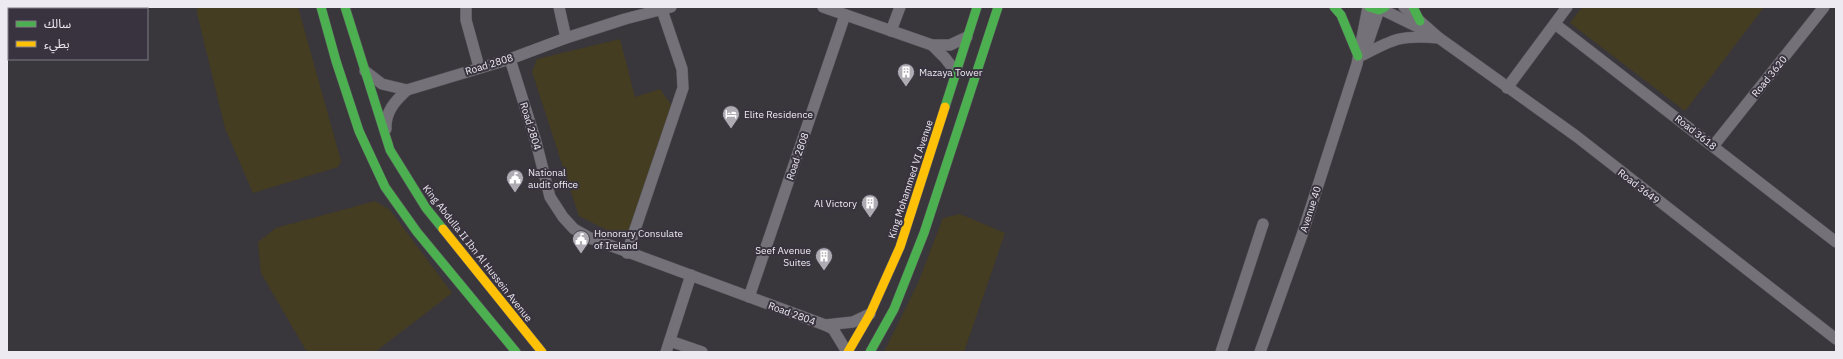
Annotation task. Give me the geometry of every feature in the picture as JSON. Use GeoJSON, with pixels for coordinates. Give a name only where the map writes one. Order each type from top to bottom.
{"type":"FeatureCollection","features":[{"type":"Feature","properties":{"kind":"main road"},"geometry":{"type":"LineString","coordinates":[[321,7],[359,132],[385,187],[417,232],[516,352]]}},
{"type":"Feature","properties":{"kind":"main road","name":"King Abdulla II Ibn Al Hussein Avenue"},"geometry":{"type":"LineString","coordinates":[[345,7],[390,150],[426,208],[542,352]]}},
{"type":"Feature","properties":{"kind":"main road","name":"King Mohammed VI Avenue"},"geometry":{"type":"LineString","coordinates":[[848,352],[870,314],[900,247],[977,7]]}},
{"type":"Feature","properties":{"kind":"main road"},"geometry":{"type":"LineString","coordinates":[[870,352],[878,340],[900,296],[937,199],[998,7]]}},
{"type":"Feature","properties":{"kind":"main road"},"geometry":{"type":"LineString","coordinates":[[1334,7],[1340,15],[1360,58]]}},
{"type":"Feature","properties":{"kind":"main road"},"geometry":{"type":"LineString","coordinates":[[1413,7],[1420,21]]}},
{"type":"Feature","properties":{"kind":"street"},"geometry":{"type":"LineString","coordinates":[[466,7],[466,20],[479,67]]}},
{"type":"Feature","properties":{"kind":"street"},"geometry":{"type":"LineString","coordinates":[[559,7],[566,38]]}},
{"type":"Feature","properties":{"kind":"street"},"geometry":{"type":"LineString","coordinates":[[823,7],[932,45],[950,45],[967,37]]}},
{"type":"Feature","properties":{"kind":"street"},"geometry":{"type":"LineString","coordinates":[[891,30],[900,7]]}},
{"type":"Feature","properties":{"kind":"street","name":"Road 3649"},"geometry":{"type":"LineString","coordinates":[[1404,7],[1439,38],[1576,136],[1836,339]]}},
{"type":"Feature","properties":{"kind":"street"},"geometry":{"type":"LineString","coordinates":[[1507,88],[1567,7]]}},
{"type":"Feature","properties":{"kind":"street","name":"Road 3620"},"geometry":{"type":"LineString","coordinates":[[1714,145],[1824,7]]}},
{"type":"Feature","properties":{"kind":"street","name":"Road 2808"},"geometry":{"type":"LineString","coordinates":[[390,150],[386,122],[389,111],[396,100],[407,90],[479,67],[510,59],[566,38],[665,8],[682,69],[683,88],[627,253]]}},
{"type":"Feature","properties":{"kind":"street","name":"Avenue 40"},"geometry":{"type":"LineString","coordinates":[[1260,352],[1302,235],[1376,8]]}},
{"type":"Feature","properties":{"kind":"street","name":"Road 3649"},"geometry":{"type":"LineString","coordinates":[[1376,8],[1439,38]]}},
{"type":"Feature","properties":{"kind":"street","name":"Road 2808"},"geometry":{"type":"LineString","coordinates":[[749,297],[845,15]]}},
{"type":"Feature","properties":{"kind":"street","name":"Road 3618"},"geometry":{"type":"LineString","coordinates":[[1555,24],[1714,145],[1836,242]]}},
{"type":"Feature","properties":{"kind":"street"},"geometry":{"type":"LineString","coordinates":[[1360,58],[1383,44],[1403,37],[1439,38]]}},
{"type":"Feature","properties":{"kind":"street"},"geometry":{"type":"LineString","coordinates":[[932,45],[956,72]]}},
{"type":"Feature","properties":{"kind":"street","name":"Road 2804"},"geometry":{"type":"LineString","coordinates":[[510,59],[536,142],[550,196],[563,217],[574,229],[582,234],[627,253],[825,325]]}},
{"type":"Feature","properties":{"kind":"street"},"geometry":{"type":"LineString","coordinates":[[364,70],[382,84],[407,90]]}},
{"type":"Feature","properties":{"kind":"street"},"geometry":{"type":"LineString","coordinates":[[1221,352],[1263,224]]}},
{"type":"Feature","properties":{"kind":"street"},"geometry":{"type":"LineString","coordinates":[[666,352],[691,275]]}},
{"type":"Feature","properties":{"kind":"street"},"geometry":{"type":"LineString","coordinates":[[825,325],[853,322],[870,314]]}},
{"type":"Feature","properties":{"kind":"street"},"geometry":{"type":"LineString","coordinates":[[825,325],[833,329],[848,352]]}},
{"type":"Feature","properties":{"kind":"street"},"geometry":{"type":"LineString","coordinates":[[670,341],[702,352]]}},
{"type":"Feature","properties":{"kind":"sand"},"geometry":{"type":"Polygon","coordinates":[[[197,7],[298,7],[341,161],[338,167],[253,193],[225,128],[197,13],[197,7]]]}},
{"type":"Feature","properties":{"kind":"sand"},"geometry":{"type":"Polygon","coordinates":[[[1582,7],[1764,7],[1685,111],[1570,23],[1582,7]]]}},
{"type":"Feature","properties":{"kind":"sand"},"geometry":{"type":"Polygon","coordinates":[[[620,39],[635,97],[660,89],[672,106],[630,230],[611,232],[579,216],[532,72],[537,59],[620,39]]]}},
{"type":"Feature","properties":{"kind":"sand"},"geometry":{"type":"Polygon","coordinates":[[[375,201],[390,210],[452,293],[375,352],[307,352],[261,273],[258,242],[276,228],[375,201]]]}},
{"type":"Feature","properties":{"kind":"sand"},"geometry":{"type":"Polygon","coordinates":[[[960,214],[1005,233],[964,352],[884,352],[918,283],[943,218],[960,214]]]}},
{"type":"Feature","properties":{"kind":"traffic: fast"},"geometry":{"type":"LineString","coordinates":[[321,7],[336,61],[359,131],[385,187],[417,232],[516,352]]}},
{"type":"Feature","properties":{"kind":"traffic: fast"},"geometry":{"type":"LineString","coordinates":[[345,7],[390,150],[426,208],[443,229]]}},
{"type":"Feature","properties":{"kind":"traffic: fast"},"geometry":{"type":"LineString","coordinates":[[945,107],[977,7]]}},
{"type":"Feature","properties":{"kind":"traffic: fast"},"geometry":{"type":"LineString","coordinates":[[870,352],[894,309],[924,233],[998,7]]}},
{"type":"Feature","properties":{"kind":"traffic: fast"},"geometry":{"type":"LineString","coordinates":[[1334,7],[1341,15],[1358,56]]}},
{"type":"Feature","properties":{"kind":"traffic: fast"},"geometry":{"type":"LineString","coordinates":[[1369,7],[1379,10],[1385,7]]}},
{"type":"Feature","properties":{"kind":"traffic: fast"},"geometry":{"type":"LineString","coordinates":[[1413,7],[1420,21]]}},
{"type":"Feature","properties":{"kind":"traffic: slow"},"geometry":{"type":"LineString","coordinates":[[848,352],[870,314],[900,247],[945,107]]}},
{"type":"Feature","properties":{"kind":"traffic: slow"},"geometry":{"type":"LineString","coordinates":[[443,229],[542,352]]}},
{"type":"Feature","properties":{"kind":"place","name":"Mazaya Tower"},"geometry":{"type":"Point","coordinates":[906,87]}},
{"type":"Feature","properties":{"kind":"place","name":"Elite Residence"},"geometry":{"type":"Point","coordinates":[731,129]}},
{"type":"Feature","properties":{"kind":"place","name":"National audit office"},"geometry":{"type":"Point","coordinates":[515,193]}},
{"type":"Feature","properties":{"kind":"place","name":"Al Victory"},"geometry":{"type":"Point","coordinates":[870,218]}},
{"type":"Feature","properties":{"kind":"place","name":"Honorary Consulate of Ireland"},"geometry":{"type":"Point","coordinates":[581,254]}},
{"type":"Feature","properties":{"kind":"place","name":"Seef Avenue Suites"},"geometry":{"type":"Point","coordinates":[824,271]}}]}
